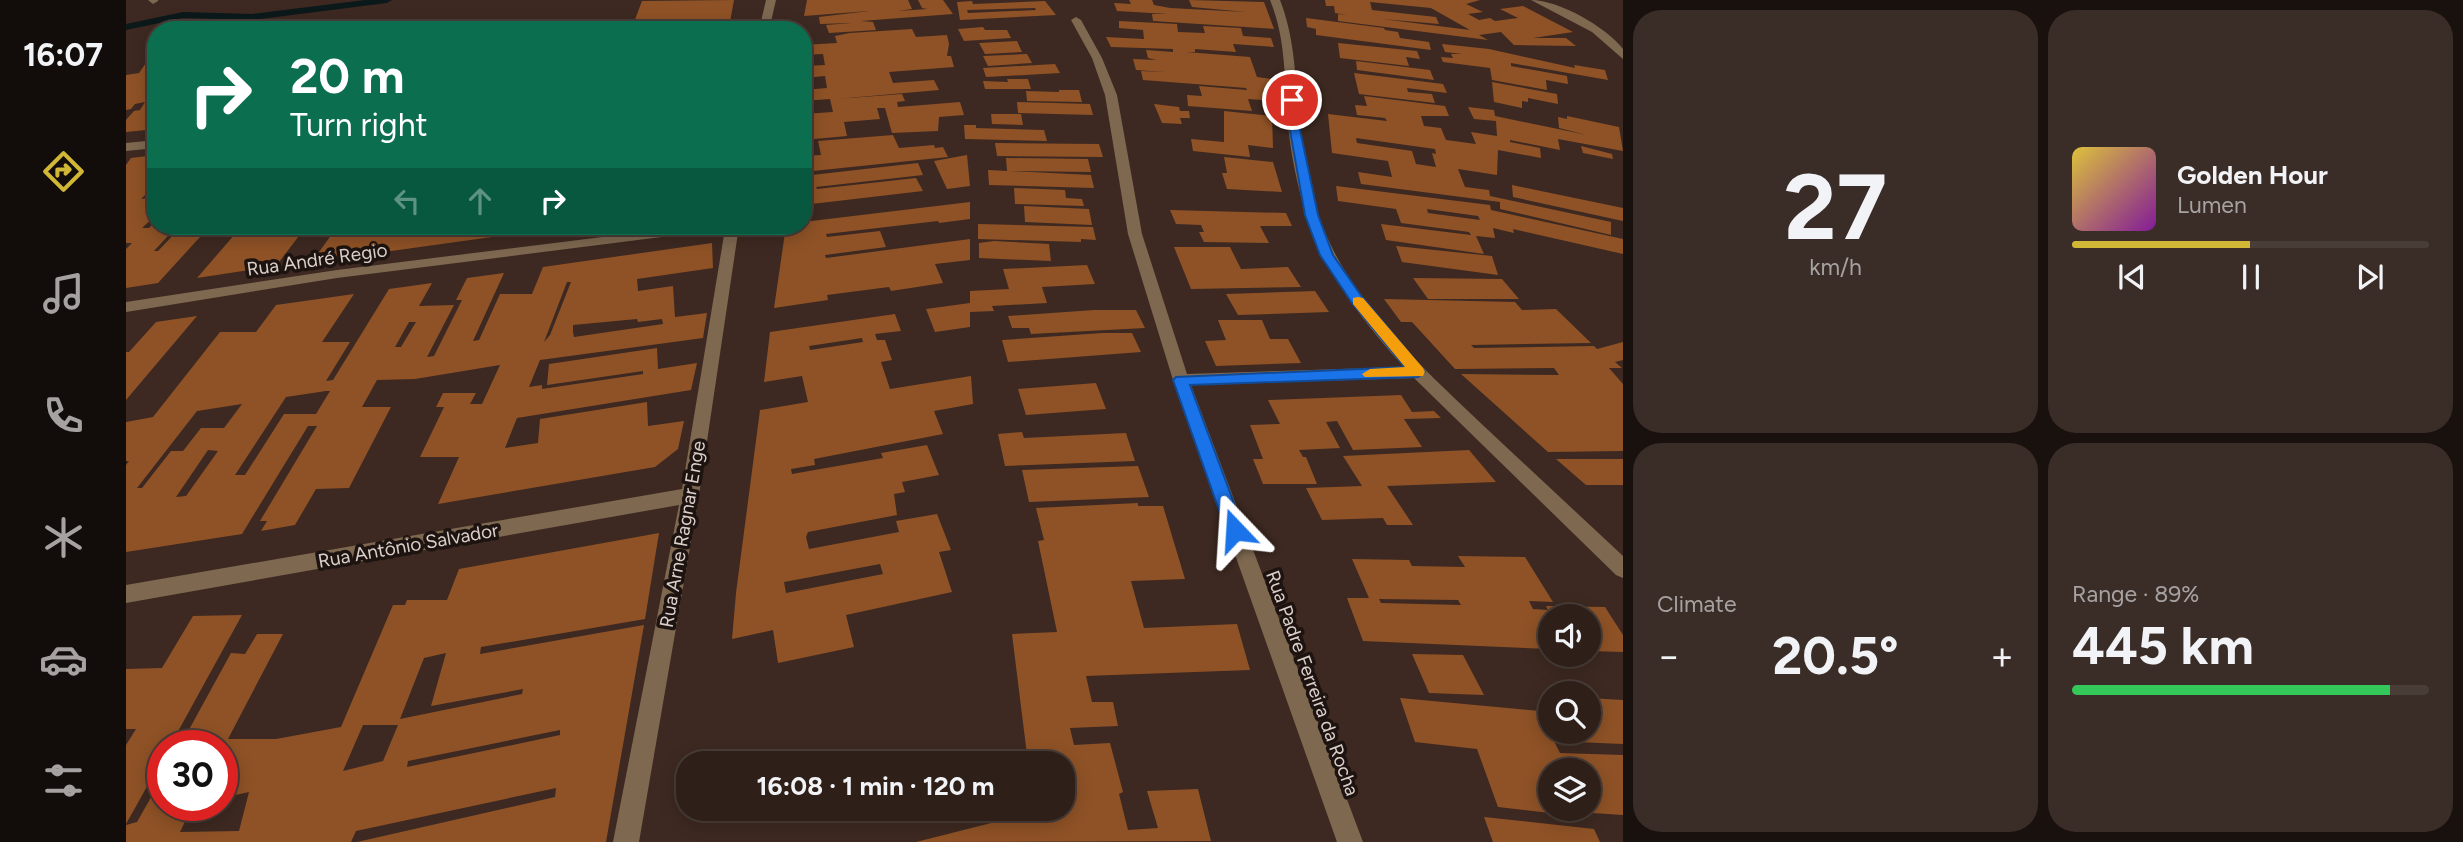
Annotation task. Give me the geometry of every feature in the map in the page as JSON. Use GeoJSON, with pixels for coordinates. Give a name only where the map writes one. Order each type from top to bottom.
{"type":"FeatureCollection","features":[{"type":"Feature","properties":{"kind":"street"},"geometry":{"type":"LineString","coordinates":[[766,21],[771,0]]}},
{"type":"Feature","properties":{"kind":"street"},"geometry":{"type":"LineString","coordinates":[[1275,0],[1284,19],[1289,48],[1294,125],[1312,215],[1326,255],[1357,300],[1418,372],[1623,569]]}},
{"type":"Feature","properties":{"kind":"street"},"geometry":{"type":"LineString","coordinates":[[1536,0],[1601,34],[1617,47],[1623,56]]}},
{"type":"Feature","properties":{"kind":"street","name":"Rua Padre Ferreira da Rocha"},"geometry":{"type":"LineString","coordinates":[[1076,20],[1097,58],[1111,95],[1135,234],[1181,380],[1350,842]]}},
{"type":"Feature","properties":{"kind":"street"},"geometry":{"type":"LineString","coordinates":[[126,147],[147,145]]}},
{"type":"Feature","properties":{"kind":"street","name":"Rua André Regio"},"geometry":{"type":"LineString","coordinates":[[126,307],[337,274],[650,235]]}},
{"type":"Feature","properties":{"kind":"street","name":"Rua Arne Ragnar Enge"},"geometry":{"type":"LineString","coordinates":[[626,842],[690,495],[731,235]]}},
{"type":"Feature","properties":{"kind":"street"},"geometry":{"type":"LineString","coordinates":[[1181,380],[1418,372]]}},
{"type":"Feature","properties":{"kind":"street","name":"Rua Antônio Salvador"},"geometry":{"type":"LineString","coordinates":[[126,594],[690,495]]}},
{"type":"Feature","properties":{"kind":"building"},"geometry":{"type":"Polygon","coordinates":[[[734,0],[730,21],[634,21],[642,1],[734,0]]]}},
{"type":"Feature","properties":{"kind":"building"},"geometry":{"type":"Polygon","coordinates":[[[807,0],[908,0],[912,9],[898,11],[927,9],[922,8],[918,0],[943,0],[953,14],[861,21],[873,22],[876,30],[829,33],[826,25],[851,23],[820,24],[819,17],[869,11],[804,16],[807,0]]]}},
{"type":"Feature","properties":{"kind":"building"},"geometry":{"type":"Polygon","coordinates":[[[1129,0],[1152,0],[1154,5],[1170,8],[1246,12],[1192,7],[1189,0],[1264,2],[1274,29],[1153,21],[1152,14],[1168,14],[1117,11],[1114,3],[1131,4],[1129,0]]]}},
{"type":"Feature","properties":{"kind":"building"},"geometry":{"type":"Polygon","coordinates":[[[1325,0],[1480,0],[1466,4],[1483,12],[1468,14],[1479,20],[1490,18],[1495,21],[1518,18],[1500,9],[1523,6],[1573,32],[1533,38],[1566,38],[1576,46],[1514,45],[1501,32],[1479,35],[1488,40],[1338,21],[1338,14],[1348,15],[1335,13],[1334,6],[1326,6],[1325,0]],[[1370,2],[1372,10],[1436,17],[1439,24],[1382,19],[1470,30],[1431,8],[1370,2]]]}},
{"type":"Feature","properties":{"kind":"building"},"geometry":{"type":"Polygon","coordinates":[[[972,1],[973,4],[1045,1],[1056,15],[960,20],[957,2],[972,1]],[[1035,8],[967,10],[968,13],[1036,10],[1035,8]]]}},
{"type":"Feature","properties":{"kind":"building"},"geometry":{"type":"Polygon","coordinates":[[[1306,18],[1384,28],[1398,32],[1400,38],[1429,42],[1431,50],[1316,35],[1316,29],[1307,27],[1306,18]]]}},
{"type":"Feature","properties":{"kind":"building"},"geometry":{"type":"Polygon","coordinates":[[[1119,21],[1177,24],[1178,32],[1205,33],[1203,26],[1241,28],[1243,36],[1271,38],[1274,47],[1233,44],[1236,52],[1195,49],[1195,52],[1186,52],[1250,57],[1257,77],[1272,79],[1276,101],[1248,99],[1252,111],[1188,106],[1187,95],[1202,96],[1199,86],[1247,90],[1143,80],[1141,71],[1166,72],[1136,70],[1133,59],[1156,60],[1148,58],[1146,50],[1173,52],[1173,49],[1111,47],[1106,37],[1144,39],[1143,30],[1119,28],[1119,21]]]}},
{"type":"Feature","properties":{"kind":"building"},"geometry":{"type":"Polygon","coordinates":[[[983,27],[985,30],[1007,30],[1011,38],[964,41],[958,29],[983,27]]]}},
{"type":"Feature","properties":{"kind":"building"},"geometry":{"type":"Polygon","coordinates":[[[912,29],[916,37],[947,35],[947,56],[951,56],[954,67],[889,72],[893,83],[934,80],[939,90],[836,99],[902,94],[905,101],[897,102],[898,107],[960,102],[964,115],[939,117],[938,131],[892,133],[885,108],[877,108],[880,119],[844,122],[847,136],[812,139],[812,113],[833,112],[830,99],[812,100],[812,89],[827,88],[825,76],[812,77],[812,66],[825,65],[823,54],[812,55],[812,44],[837,43],[835,36],[912,29]]]}},
{"type":"Feature","properties":{"kind":"building"},"geometry":{"type":"Polygon","coordinates":[[[1017,41],[1022,52],[985,54],[979,43],[1017,41]]]}},
{"type":"Feature","properties":{"kind":"building"},"geometry":{"type":"Polygon","coordinates":[[[1338,43],[1417,51],[1420,59],[1406,57],[1409,66],[1340,58],[1338,43]]]}},
{"type":"Feature","properties":{"kind":"building"},"geometry":{"type":"Polygon","coordinates":[[[1442,44],[1489,49],[1575,68],[1574,65],[1605,70],[1608,80],[1511,63],[1511,66],[1567,76],[1568,84],[1546,80],[1547,90],[1492,80],[1490,68],[1443,62],[1441,57],[1453,58],[1451,54],[1462,54],[1445,52],[1442,44]]]}},
{"type":"Feature","properties":{"kind":"building"},"geometry":{"type":"Polygon","coordinates":[[[1027,54],[1032,63],[988,66],[983,56],[1027,54]]]}},
{"type":"Feature","properties":{"kind":"building"},"geometry":{"type":"Polygon","coordinates":[[[1356,61],[1430,70],[1434,80],[1357,70],[1356,61]]]}},
{"type":"Feature","properties":{"kind":"building"},"geometry":{"type":"Polygon","coordinates":[[[147,63],[147,95],[143,96],[147,96],[147,130],[126,132],[126,120],[134,111],[140,110],[145,102],[126,110],[126,75],[139,73],[147,63]]]}},
{"type":"Feature","properties":{"kind":"building"},"geometry":{"type":"Polygon","coordinates":[[[1055,64],[1060,73],[986,77],[983,68],[1055,64]]]}},
{"type":"Feature","properties":{"kind":"building"},"geometry":{"type":"Polygon","coordinates":[[[1354,73],[1443,84],[1447,93],[1407,88],[1408,92],[1432,94],[1435,103],[1359,94],[1354,73]]]}},
{"type":"Feature","properties":{"kind":"building"},"geometry":{"type":"Polygon","coordinates":[[[1007,79],[1028,79],[1031,89],[985,89],[983,81],[1008,82],[1007,79]]]}},
{"type":"Feature","properties":{"kind":"building"},"geometry":{"type":"Polygon","coordinates":[[[1492,82],[1557,94],[1558,104],[1528,98],[1528,102],[1522,101],[1522,108],[1494,102],[1492,82]]]}},
{"type":"Feature","properties":{"kind":"building"},"geometry":{"type":"Polygon","coordinates":[[[1079,90],[1082,102],[1027,101],[1026,91],[1079,90]]]}},
{"type":"Feature","properties":{"kind":"building"},"geometry":{"type":"Polygon","coordinates":[[[1364,96],[1445,106],[1449,116],[1421,116],[1424,126],[1441,128],[1446,140],[1476,144],[1471,132],[1497,136],[1496,121],[1474,119],[1468,107],[1494,110],[1495,116],[1587,135],[1559,128],[1558,117],[1567,119],[1567,116],[1619,127],[1623,151],[1558,139],[1560,150],[1510,140],[1540,148],[1541,158],[1498,150],[1497,175],[1458,169],[1465,187],[1489,190],[1490,196],[1611,222],[1611,235],[1500,209],[1500,202],[1361,184],[1358,172],[1392,177],[1388,161],[1332,153],[1328,114],[1387,121],[1385,118],[1357,115],[1355,105],[1367,106],[1364,96]],[[1356,138],[1357,143],[1412,151],[1416,164],[1436,167],[1432,153],[1436,154],[1435,149],[1356,138]]]}},
{"type":"Feature","properties":{"kind":"building"},"geometry":{"type":"Polygon","coordinates":[[[1017,102],[1090,104],[1093,115],[1018,113],[1017,102]]]}},
{"type":"Feature","properties":{"kind":"building"},"geometry":{"type":"Polygon","coordinates":[[[1154,104],[1179,107],[1180,111],[1189,111],[1190,118],[1180,118],[1182,124],[1162,123],[1154,104]]]}},
{"type":"Feature","properties":{"kind":"building"},"geometry":{"type":"Polygon","coordinates":[[[1224,111],[1272,116],[1273,148],[1248,145],[1250,157],[1193,151],[1191,139],[1224,142],[1224,111]]]}},
{"type":"Feature","properties":{"kind":"building"},"geometry":{"type":"Polygon","coordinates":[[[991,114],[1021,114],[1023,125],[992,124],[991,114]]]}},
{"type":"Feature","properties":{"kind":"building"},"geometry":{"type":"Polygon","coordinates":[[[964,125],[976,125],[976,128],[1044,130],[1047,141],[965,139],[964,125]]]}},
{"type":"Feature","properties":{"kind":"building"},"geometry":{"type":"Polygon","coordinates":[[[893,135],[899,148],[934,145],[935,148],[943,147],[948,157],[812,171],[812,156],[821,155],[818,141],[893,135]]]}},
{"type":"Feature","properties":{"kind":"building"},"geometry":{"type":"Polygon","coordinates":[[[995,143],[1099,144],[1103,157],[997,156],[995,143]]]}},
{"type":"Feature","properties":{"kind":"building"},"geometry":{"type":"Polygon","coordinates":[[[1581,146],[1612,154],[1613,159],[1583,153],[1581,146]]]}},
{"type":"Feature","properties":{"kind":"building"},"geometry":{"type":"Polygon","coordinates":[[[967,155],[970,186],[947,189],[934,161],[967,155]]]}},
{"type":"Feature","properties":{"kind":"building"},"geometry":{"type":"Polygon","coordinates":[[[147,156],[147,193],[141,199],[147,198],[147,223],[142,228],[147,228],[147,235],[169,235],[154,251],[158,251],[173,235],[202,235],[158,283],[126,288],[126,249],[132,243],[126,243],[126,165],[131,158],[147,156]]]}},
{"type":"Feature","properties":{"kind":"building"},"geometry":{"type":"Polygon","coordinates":[[[1224,157],[1273,162],[1282,192],[1227,189],[1222,173],[1227,173],[1224,157]]]}},
{"type":"Feature","properties":{"kind":"building"},"geometry":{"type":"Polygon","coordinates":[[[1006,158],[1088,159],[1091,172],[1007,171],[1006,158]]]}},
{"type":"Feature","properties":{"kind":"building"},"geometry":{"type":"Polygon","coordinates":[[[918,163],[923,175],[816,187],[916,178],[923,191],[812,204],[812,175],[918,163]]]}},
{"type":"Feature","properties":{"kind":"building"},"geometry":{"type":"Polygon","coordinates":[[[988,170],[1091,175],[1094,188],[989,185],[988,170]]]}},
{"type":"Feature","properties":{"kind":"building"},"geometry":{"type":"Polygon","coordinates":[[[1512,185],[1623,208],[1623,221],[1513,197],[1512,185]]]}},
{"type":"Feature","properties":{"kind":"building"},"geometry":{"type":"Polygon","coordinates":[[[1336,186],[1490,205],[1491,210],[1623,239],[1623,254],[1513,229],[1514,233],[1493,228],[1495,238],[1476,236],[1484,254],[1386,240],[1381,224],[1471,235],[1469,232],[1401,223],[1396,209],[1338,201],[1336,186]],[[1427,209],[1428,213],[1480,220],[1478,216],[1427,209]]]}},
{"type":"Feature","properties":{"kind":"building"},"geometry":{"type":"Polygon","coordinates":[[[1014,188],[1065,190],[1066,198],[1082,199],[1084,206],[1015,204],[1014,188]]]}},
{"type":"Feature","properties":{"kind":"building"},"geometry":{"type":"Polygon","coordinates":[[[970,202],[970,219],[826,234],[827,237],[880,231],[886,247],[825,255],[826,258],[970,239],[970,260],[935,264],[943,283],[891,291],[889,287],[827,295],[828,300],[774,308],[785,235],[812,235],[812,221],[970,202]]]}},
{"type":"Feature","properties":{"kind":"building"},"geometry":{"type":"Polygon","coordinates":[[[1024,206],[1089,209],[1092,225],[1025,222],[1024,206]]]}},
{"type":"Feature","properties":{"kind":"building"},"geometry":{"type":"Polygon","coordinates":[[[1170,210],[1286,213],[1292,226],[1260,226],[1269,243],[1204,242],[1199,232],[1204,232],[1201,225],[1176,224],[1170,210]]]}},
{"type":"Feature","properties":{"kind":"building"},"geometry":{"type":"Polygon","coordinates":[[[978,224],[1093,227],[1096,240],[1081,239],[1081,242],[978,239],[978,224]]]}},
{"type":"Feature","properties":{"kind":"building"},"geometry":{"type":"Polygon","coordinates":[[[234,235],[300,235],[276,266],[197,278],[234,235]]]}},
{"type":"Feature","properties":{"kind":"building"},"geometry":{"type":"Polygon","coordinates":[[[331,235],[493,235],[492,237],[312,262],[331,235]]]}},
{"type":"Feature","properties":{"kind":"building"},"geometry":{"type":"Polygon","coordinates":[[[994,241],[1049,244],[1051,261],[979,258],[979,243],[994,241]]]}},
{"type":"Feature","properties":{"kind":"building"},"geometry":{"type":"Polygon","coordinates":[[[712,243],[713,268],[637,279],[638,291],[673,286],[675,317],[707,313],[703,338],[540,360],[529,387],[542,385],[542,389],[643,374],[643,371],[547,385],[549,364],[657,348],[658,369],[697,363],[691,390],[517,418],[505,448],[538,443],[540,419],[647,402],[648,426],[684,421],[678,449],[655,467],[438,504],[459,457],[420,457],[444,407],[436,407],[443,393],[476,393],[470,404],[482,404],[500,365],[415,379],[377,380],[362,407],[391,407],[349,488],[316,489],[295,525],[261,531],[267,521],[260,521],[317,426],[308,426],[242,534],[126,552],[126,465],[129,461],[126,461],[126,422],[153,417],[220,332],[256,332],[276,305],[354,294],[322,342],[350,342],[326,381],[333,380],[389,289],[432,283],[419,306],[454,305],[427,357],[434,356],[462,300],[456,300],[467,278],[504,273],[473,341],[479,340],[500,294],[532,294],[543,267],[712,243]],[[567,282],[544,342],[550,335],[571,282],[567,282]],[[637,319],[573,325],[574,337],[663,324],[662,319],[638,322],[637,319]],[[409,322],[395,347],[401,347],[416,322],[409,322]],[[330,391],[286,397],[235,475],[245,475],[284,414],[316,414],[330,391]],[[242,404],[197,411],[137,488],[142,488],[171,451],[183,451],[201,428],[224,428],[242,404]],[[208,450],[176,497],[186,496],[218,451],[208,450]]]}},
{"type":"Feature","properties":{"kind":"building"},"geometry":{"type":"Polygon","coordinates":[[[1396,246],[1492,256],[1498,275],[1402,262],[1396,246]]]}},
{"type":"Feature","properties":{"kind":"building"},"geometry":{"type":"Polygon","coordinates":[[[1174,247],[1230,247],[1241,269],[1288,267],[1301,287],[1191,289],[1174,247]]]}},
{"type":"Feature","properties":{"kind":"building"},"geometry":{"type":"Polygon","coordinates":[[[1087,265],[1095,284],[1042,287],[1047,303],[992,306],[994,311],[970,312],[970,327],[935,332],[926,309],[970,303],[970,291],[1009,289],[1003,269],[1087,265]]]}},
{"type":"Feature","properties":{"kind":"building"},"geometry":{"type":"Polygon","coordinates":[[[1413,278],[1502,279],[1519,299],[1428,299],[1413,278]]]}},
{"type":"Feature","properties":{"kind":"building"},"geometry":{"type":"Polygon","coordinates":[[[1315,291],[1329,312],[1238,315],[1226,294],[1315,291]]]}},
{"type":"Feature","properties":{"kind":"building"},"geometry":{"type":"Polygon","coordinates":[[[1384,299],[1515,302],[1522,310],[1556,309],[1591,343],[1471,345],[1474,348],[1594,346],[1597,349],[1623,342],[1623,360],[1615,362],[1622,368],[1609,368],[1623,384],[1623,451],[1548,452],[1461,374],[1559,375],[1554,368],[1455,369],[1412,322],[1401,322],[1384,299]]]}},
{"type":"Feature","properties":{"kind":"building"},"geometry":{"type":"Polygon","coordinates":[[[1136,310],[1145,328],[1031,334],[1029,328],[1012,328],[1008,316],[1136,310]]]}},
{"type":"Feature","properties":{"kind":"building"},"geometry":{"type":"Polygon","coordinates":[[[895,314],[901,331],[875,334],[877,340],[885,340],[892,360],[881,362],[890,389],[971,376],[973,404],[934,411],[943,434],[814,459],[815,465],[791,469],[792,474],[883,458],[881,453],[927,445],[939,475],[902,482],[905,492],[894,494],[897,515],[808,532],[806,537],[809,549],[899,532],[896,521],[937,514],[951,550],[939,552],[952,592],[846,615],[854,647],[778,663],[773,630],[732,639],[760,410],[808,402],[802,376],[764,382],[770,332],[895,314]],[[862,338],[809,346],[810,350],[863,342],[862,338]],[[880,564],[784,582],[786,593],[883,574],[880,564]]]}},
{"type":"Feature","properties":{"kind":"building"},"geometry":{"type":"Polygon","coordinates":[[[197,316],[126,400],[126,352],[129,352],[156,322],[197,316]]]}},
{"type":"Feature","properties":{"kind":"building"},"geometry":{"type":"Polygon","coordinates":[[[1218,320],[1262,320],[1270,339],[1288,339],[1301,363],[1216,366],[1205,341],[1226,340],[1218,320]]]}},
{"type":"Feature","properties":{"kind":"building"},"geometry":{"type":"Polygon","coordinates":[[[1132,333],[1141,352],[1008,362],[1002,340],[1132,333]]]}},
{"type":"Feature","properties":{"kind":"building"},"geometry":{"type":"Polygon","coordinates":[[[1096,383],[1106,409],[1026,415],[1018,389],[1096,383]]]}},
{"type":"Feature","properties":{"kind":"building"},"geometry":{"type":"Polygon","coordinates":[[[1401,395],[1412,412],[1434,411],[1441,418],[1404,419],[1422,447],[1353,450],[1337,421],[1326,422],[1340,448],[1299,450],[1303,457],[1306,457],[1317,484],[1263,484],[1253,459],[1263,459],[1250,425],[1280,424],[1268,400],[1401,395]]]}},
{"type":"Feature","properties":{"kind":"building"},"geometry":{"type":"Polygon","coordinates":[[[1022,432],[1024,438],[1126,433],[1135,461],[1005,466],[998,434],[1022,432]]]}},
{"type":"Feature","properties":{"kind":"building"},"geometry":{"type":"Polygon","coordinates":[[[1469,450],[1496,482],[1387,486],[1413,525],[1387,525],[1383,518],[1322,520],[1306,488],[1362,486],[1343,456],[1469,450]]]}},
{"type":"Feature","properties":{"kind":"building"},"geometry":{"type":"Polygon","coordinates":[[[1556,459],[1623,459],[1623,485],[1586,485],[1556,459]]]}},
{"type":"Feature","properties":{"kind":"building"},"geometry":{"type":"Polygon","coordinates":[[[1138,466],[1149,497],[1029,502],[1022,470],[1138,466]]]}},
{"type":"Feature","properties":{"kind":"building"},"geometry":{"type":"Polygon","coordinates":[[[1138,503],[1138,506],[1163,506],[1185,579],[1131,581],[1144,628],[1237,624],[1250,670],[1086,676],[1092,702],[1113,702],[1118,726],[1070,728],[1074,745],[1110,743],[1123,792],[1119,794],[1128,830],[1158,828],[1147,791],[1198,789],[1211,841],[916,842],[999,821],[1075,821],[1075,751],[1027,751],[1012,634],[1057,632],[1038,541],[1044,540],[1036,508],[1138,503]]]}},
{"type":"Feature","properties":{"kind":"building"},"geometry":{"type":"Polygon","coordinates":[[[659,533],[645,619],[481,647],[480,654],[644,625],[606,842],[357,842],[555,797],[556,788],[356,831],[351,842],[126,842],[126,825],[137,822],[147,804],[147,821],[185,821],[180,832],[239,831],[249,792],[238,794],[238,739],[276,739],[341,727],[393,605],[405,605],[407,600],[447,600],[459,569],[659,533]],[[446,653],[424,658],[400,719],[522,694],[523,689],[431,706],[446,653]],[[363,725],[343,771],[383,761],[398,725],[363,725]],[[560,730],[408,761],[407,767],[560,735],[560,730]]]}},
{"type":"Feature","properties":{"kind":"building"},"geometry":{"type":"Polygon","coordinates":[[[1458,556],[1525,557],[1553,602],[1529,601],[1533,609],[1538,609],[1538,648],[1363,641],[1347,598],[1369,598],[1352,559],[1409,560],[1412,566],[1465,567],[1458,556]],[[1379,599],[1381,603],[1461,605],[1458,600],[1379,599]]]}},
{"type":"Feature","properties":{"kind":"building"},"geometry":{"type":"Polygon","coordinates":[[[1601,607],[1605,607],[1623,635],[1623,652],[1601,651],[1601,607]]]}},
{"type":"Feature","properties":{"kind":"building"},"geometry":{"type":"Polygon","coordinates":[[[242,615],[179,730],[147,730],[147,787],[126,824],[126,745],[136,729],[126,729],[126,669],[162,668],[193,616],[242,615]]]}},
{"type":"Feature","properties":{"kind":"building"},"geometry":{"type":"Polygon","coordinates":[[[257,634],[283,634],[233,730],[189,730],[231,653],[245,654],[257,634]]]}},
{"type":"Feature","properties":{"kind":"building"},"geometry":{"type":"Polygon","coordinates":[[[1412,654],[1463,655],[1484,695],[1429,693],[1412,654]]]}},
{"type":"Feature","properties":{"kind":"building"},"geometry":{"type":"Polygon","coordinates":[[[1400,698],[1538,711],[1538,744],[1556,744],[1560,753],[1623,755],[1623,815],[1601,814],[1601,758],[1538,758],[1538,812],[1498,807],[1477,749],[1415,742],[1400,698]]]}},
{"type":"Feature","properties":{"kind":"building"},"geometry":{"type":"Polygon","coordinates":[[[1601,699],[1623,700],[1623,744],[1601,743],[1601,699]]]}},
{"type":"Feature","properties":{"kind":"building"},"geometry":{"type":"Polygon","coordinates":[[[1484,817],[1594,829],[1600,842],[1493,842],[1484,817]]]}},
{"type":"Feature","properties":{"kind":"waterway"},"geometry":{"type":"LineString","coordinates":[[154,21],[183,15],[252,17],[387,0]]}},
{"type":"Feature","properties":{"kind":"waterway"},"geometry":{"type":"LineString","coordinates":[[126,27],[147,23]]}},
{"type":"Feature","properties":{"kind":"slow traffic"},"geometry":{"type":"LineString","coordinates":[[1358,301],[1418,372],[1370,374]]}},
{"type":"Feature","properties":{"kind":"route"},"geometry":{"type":"LineString","coordinates":[[1235,530],[1181,380],[1418,372],[1357,300],[1326,255],[1312,215],[1294,125],[1292,100]]}}]}
